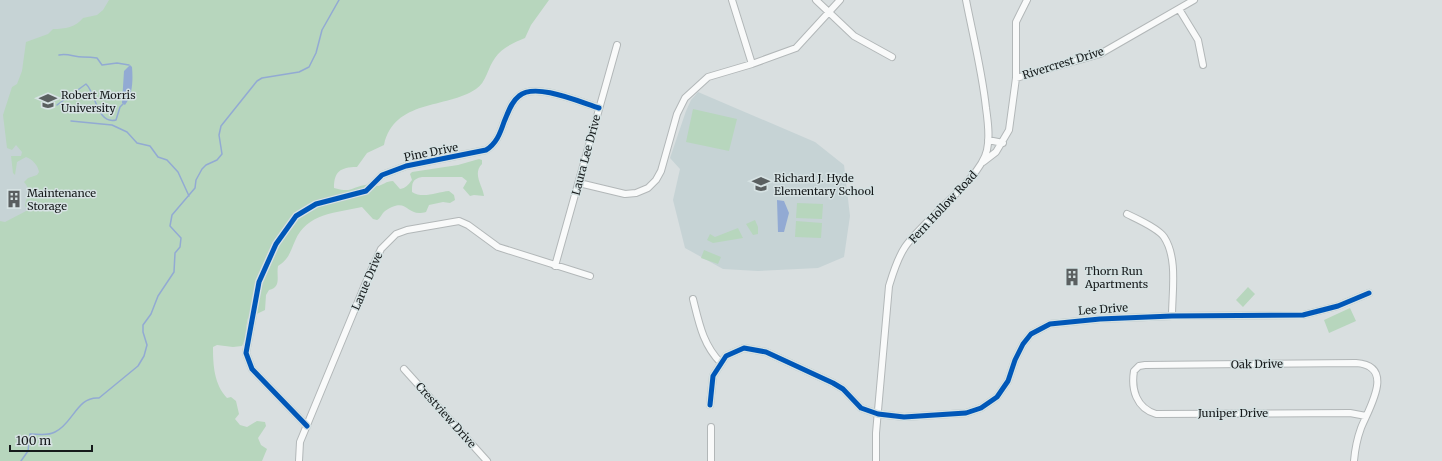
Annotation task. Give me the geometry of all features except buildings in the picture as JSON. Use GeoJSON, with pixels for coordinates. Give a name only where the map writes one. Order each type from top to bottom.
{"type":"FeatureCollection","features":[{"type":"Feature","properties":{"kind":"street"},"geometry":{"type":"LineString","coordinates":[[732,0],[752,64]]}},
{"type":"Feature","properties":{"kind":"street"},"geometry":{"type":"LineString","coordinates":[[816,0],[854,36],[892,57]]}},
{"type":"Feature","properties":{"kind":"street"},"geometry":{"type":"LineString","coordinates":[[579,183],[625,194],[636,193],[648,188],[662,171],[677,114],[685,98],[708,76],[752,64],[796,48],[840,0]]}},
{"type":"Feature","properties":{"kind":"street","name":"Fern Hollow Road"},"geometry":{"type":"LineString","coordinates":[[876,461],[876,433],[889,286],[895,266],[905,247],[983,162],[988,140],[984,86],[966,0]]}},
{"type":"Feature","properties":{"kind":"street","name":"Rivercrest Drive"},"geometry":{"type":"LineString","coordinates":[[983,162],[993,156],[1003,143],[1011,124],[1016,78],[1016,22],[1027,0]]}},
{"type":"Feature","properties":{"kind":"street","name":"Rivercrest Drive"},"geometry":{"type":"LineString","coordinates":[[1016,78],[1100,54],[1194,0]]}},
{"type":"Feature","properties":{"kind":"street"},"geometry":{"type":"LineString","coordinates":[[1179,9],[1198,40],[1202,65]]}},
{"type":"Feature","properties":{"kind":"street","name":"Laura Lee Drive"},"geometry":{"type":"LineString","coordinates":[[555,266],[617,45]]}},
{"type":"Feature","properties":{"kind":"street","name":"Pine Drive"},"geometry":{"type":"LineString","coordinates":[[307,426],[252,369],[246,353],[259,282],[276,244],[296,216],[316,204],[366,191],[382,175],[406,166],[486,150],[491,147],[498,138],[515,100],[529,90],[541,91],[599,108]]}},
{"type":"Feature","properties":{"kind":"street"},"geometry":{"type":"LineString","coordinates":[[988,140],[1003,143]]}},
{"type":"Feature","properties":{"kind":"street"},"geometry":{"type":"LineString","coordinates":[[1127,214],[1146,223],[1163,236],[1167,245],[1173,272],[1172,316]]}},
{"type":"Feature","properties":{"kind":"street","name":"Larue Drive"},"geometry":{"type":"LineString","coordinates":[[299,461],[300,442],[376,258],[384,244],[396,234],[413,229],[459,221],[468,225],[498,247],[590,276]]}},
{"type":"Feature","properties":{"kind":"street","name":"Lee Drive"},"geometry":{"type":"LineString","coordinates":[[721,363],[726,356],[744,348],[766,352],[833,383],[843,389],[861,408],[878,414],[904,417],[966,413],[981,408],[997,396],[1008,381],[1015,360],[1023,344],[1031,334],[1050,324],[1100,319],[1172,316],[1303,316],[1338,306],[1369,292]]}},
{"type":"Feature","properties":{"kind":"street"},"geometry":{"type":"LineString","coordinates":[[693,299],[703,338],[712,354],[721,363],[713,376],[710,405]]}},
{"type":"Feature","properties":{"kind":"street","name":"Oak Drive"},"geometry":{"type":"LineString","coordinates":[[1136,369],[1145,365],[1356,363],[1368,366],[1376,374],[1378,380],[1377,389],[1366,416]]}},
{"type":"Feature","properties":{"kind":"street","name":"Crestview Drive"},"geometry":{"type":"LineString","coordinates":[[404,369],[487,461]]}},
{"type":"Feature","properties":{"kind":"street","name":"Juniper Drive"},"geometry":{"type":"LineString","coordinates":[[1136,369],[1134,386],[1136,397],[1144,408],[1156,414],[1350,413],[1366,416]]}},
{"type":"Feature","properties":{"kind":"street"},"geometry":{"type":"LineString","coordinates":[[1354,461],[1357,440],[1366,416]]}},
{"type":"Feature","properties":{"kind":"street"},"geometry":{"type":"LineString","coordinates":[[711,427],[711,461]]}},
{"type":"Feature","properties":{"kind":"shaded area","name":"Robert Morris University"},"geometry":{"type":"Polygon","coordinates":[[[0,0],[137,0],[55,201],[0,233],[0,0]]]}},
{"type":"Feature","properties":{"kind":"shaded area","name":"Richard J. Hyde Elementary School"},"geometry":{"type":"Polygon","coordinates":[[[698,92],[815,142],[844,165],[850,216],[844,257],[818,268],[758,271],[723,269],[685,248],[673,200],[680,169],[670,158],[686,111],[691,100],[698,92]]]}},
{"type":"Feature","properties":{"kind":"green space"},"geometry":{"type":"Polygon","coordinates":[[[109,0],[549,0],[531,25],[525,38],[508,46],[498,54],[485,79],[476,89],[450,100],[422,107],[410,112],[398,120],[390,130],[384,145],[367,153],[357,167],[342,169],[337,174],[334,183],[334,188],[351,190],[360,186],[378,186],[393,181],[400,189],[408,185],[412,180],[410,174],[412,172],[458,165],[479,159],[482,160],[482,164],[479,168],[478,176],[484,196],[470,196],[463,188],[467,181],[462,177],[422,177],[414,180],[412,192],[425,195],[449,191],[454,195],[455,200],[450,203],[443,202],[429,205],[426,212],[419,213],[399,205],[385,211],[377,220],[373,219],[362,207],[332,213],[314,220],[300,232],[287,258],[278,266],[278,281],[276,286],[269,290],[266,295],[265,310],[248,318],[245,339],[242,346],[233,347],[217,345],[213,347],[213,361],[219,387],[227,398],[231,397],[236,401],[239,414],[235,419],[240,425],[247,427],[257,421],[265,422],[266,426],[258,438],[261,445],[267,449],[262,461],[0,461],[0,221],[5,222],[28,210],[25,206],[28,188],[24,182],[28,178],[37,175],[39,172],[34,163],[26,157],[17,162],[15,175],[13,173],[11,156],[21,156],[22,152],[16,145],[12,150],[7,148],[3,115],[12,87],[17,84],[22,71],[26,42],[48,34],[53,29],[70,27],[77,24],[83,18],[97,15],[103,10],[109,0]]]}},
{"type":"Feature","properties":{"kind":"green space"},"geometry":{"type":"Polygon","coordinates":[[[693,109],[737,119],[729,151],[686,142],[693,109]]]}},
{"type":"Feature","properties":{"kind":"green space"},"geometry":{"type":"Polygon","coordinates":[[[797,203],[823,204],[822,219],[796,218],[797,203]]]}},
{"type":"Feature","properties":{"kind":"green space"},"geometry":{"type":"Polygon","coordinates":[[[755,220],[758,227],[758,234],[753,235],[746,224],[755,220]]]}},
{"type":"Feature","properties":{"kind":"green space"},"geometry":{"type":"Polygon","coordinates":[[[796,221],[822,223],[821,238],[795,237],[796,221]]]}},
{"type":"Feature","properties":{"kind":"green space"},"geometry":{"type":"Polygon","coordinates":[[[738,228],[743,238],[713,243],[707,240],[710,234],[715,237],[738,228]]]}},
{"type":"Feature","properties":{"kind":"green space"},"geometry":{"type":"Polygon","coordinates":[[[704,250],[721,257],[718,264],[701,258],[704,250]]]}},
{"type":"Feature","properties":{"kind":"green space"},"geometry":{"type":"Polygon","coordinates":[[[1248,287],[1255,294],[1243,307],[1236,300],[1248,287]]]}},
{"type":"Feature","properties":{"kind":"green space"},"geometry":{"type":"Polygon","coordinates":[[[1350,308],[1356,321],[1329,333],[1324,320],[1350,308]]]}},
{"type":"Feature","properties":{"kind":"water"},"geometry":{"type":"Polygon","coordinates":[[[130,65],[132,67],[132,87],[130,97],[125,105],[122,103],[124,71],[130,65]]]}},
{"type":"Feature","properties":{"kind":"water"},"geometry":{"type":"Polygon","coordinates":[[[777,200],[784,201],[789,213],[784,232],[778,232],[777,200]]]}},
{"type":"Feature","properties":{"kind":"waterway"},"geometry":{"type":"LineString","coordinates":[[21,461],[28,451],[30,434],[49,434],[55,432],[66,423],[85,401],[99,398],[138,366],[144,356],[147,345],[143,332],[143,325],[151,314],[158,296],[174,272],[175,253],[180,247],[181,238],[170,226],[172,215],[195,188],[196,180],[202,169],[206,165],[217,160],[222,154],[219,135],[221,126],[257,81],[262,78],[299,72],[309,67],[316,53],[322,30],[339,0]]}},
{"type":"Feature","properties":{"kind":"waterway"},"geometry":{"type":"LineString","coordinates":[[59,55],[65,54],[97,58],[102,65],[117,63],[129,65]]}},
{"type":"Feature","properties":{"kind":"waterway"},"geometry":{"type":"LineString","coordinates":[[57,105],[86,84],[105,118],[116,120],[120,107],[123,104]]}},
{"type":"Feature","properties":{"kind":"waterway"},"geometry":{"type":"LineString","coordinates":[[71,121],[112,125],[127,132],[137,143],[150,146],[158,157],[167,160],[178,172],[189,196]]}},
{"type":"Feature","properties":{"kind":"cycle path"},"geometry":{"type":"LineString","coordinates":[[307,426],[252,369],[246,353],[259,282],[276,244],[296,216],[316,204],[366,191],[382,175],[406,166],[486,150],[497,138],[508,111],[514,101],[526,92],[536,91],[558,94],[599,108]]}},
{"type":"Feature","properties":{"kind":"cycle path"},"geometry":{"type":"LineString","coordinates":[[710,405],[713,376],[726,356],[744,348],[766,352],[833,383],[843,389],[861,408],[878,414],[904,417],[966,413],[981,408],[997,397],[1008,381],[1015,360],[1023,344],[1031,334],[1050,324],[1100,319],[1172,316],[1303,315],[1338,306],[1369,293]]}},
{"type":"Feature","properties":{"kind":"place","name":"Robert Morris University"},"geometry":{"type":"Point","coordinates":[48,101]}},
{"type":"Feature","properties":{"kind":"place","name":"Richard J. Hyde Elementary School"},"geometry":{"type":"Point","coordinates":[761,184]}},
{"type":"Feature","properties":{"kind":"place","name":"Maintenance Storage"},"geometry":{"type":"Point","coordinates":[14,199]}},
{"type":"Feature","properties":{"kind":"place","name":"Thorn Run Apartments"},"geometry":{"type":"Point","coordinates":[1072,277]}}]}
